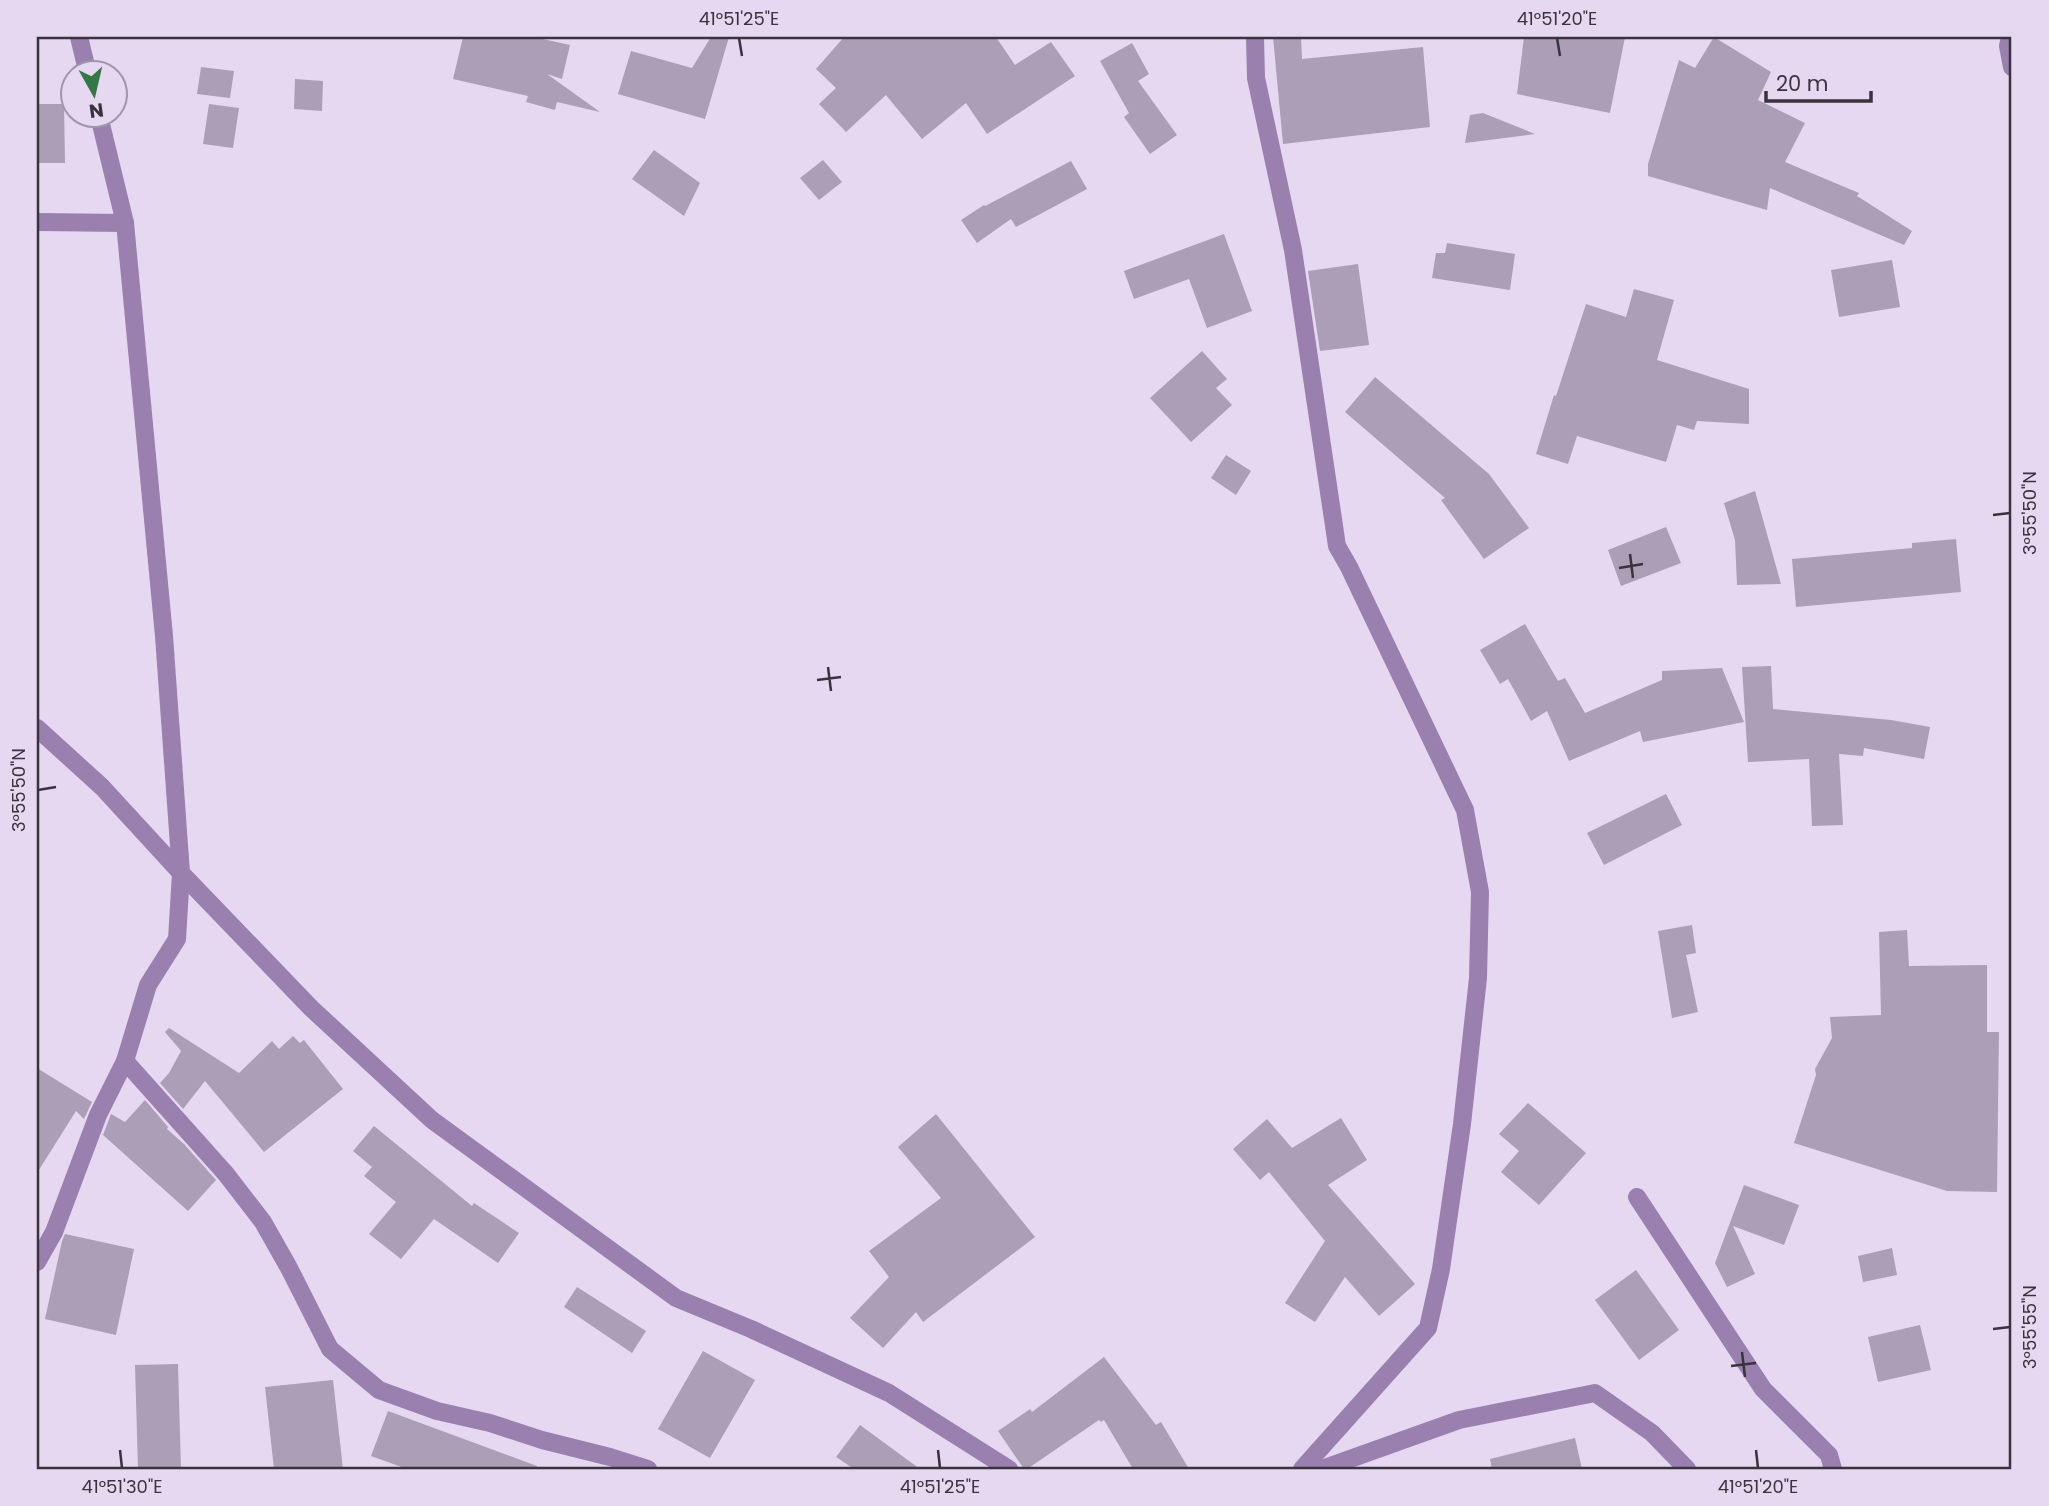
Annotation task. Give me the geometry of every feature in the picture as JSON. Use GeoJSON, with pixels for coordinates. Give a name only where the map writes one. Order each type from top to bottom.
{"type":"FeatureCollection","features":[{"type":"Feature","properties":{"kind":"street"},"geometry":{"type":"LineString","coordinates":[[79,37],[85,60]]}},
{"type":"Feature","properties":{"kind":"street"},"geometry":{"type":"LineString","coordinates":[[1255,37],[1256,78],[1293,250],[1337,546],[1465,810],[1480,892],[1478,978],[1462,1124],[1441,1269],[1428,1328],[1301,1469]]}},
{"type":"Feature","properties":{"kind":"street"},"geometry":{"type":"LineString","coordinates":[[2010,37],[2008,46],[2012,67]]}},
{"type":"Feature","properties":{"kind":"street"},"geometry":{"type":"LineString","coordinates":[[37,1262],[54,1233],[98,1115],[125,1061],[148,985],[177,939],[181,873],[164,636],[125,223],[102,130]]}},
{"type":"Feature","properties":{"kind":"street"},"geometry":{"type":"LineString","coordinates":[[37,222],[125,223]]}},
{"type":"Feature","properties":{"kind":"street"},"geometry":{"type":"LineString","coordinates":[[37,729],[102,787],[311,1008],[432,1119],[676,1298],[751,1329],[889,1394],[1009,1469]]}},
{"type":"Feature","properties":{"kind":"street"},"geometry":{"type":"LineString","coordinates":[[125,1061],[226,1174],[263,1222],[330,1349],[379,1390],[437,1411],[489,1423],[648,1469]]}},
{"type":"Feature","properties":{"kind":"street"},"geometry":{"type":"LineString","coordinates":[[1637,1197],[1763,1388],[1829,1455],[1833,1469]]}},
{"type":"Feature","properties":{"kind":"street"},"geometry":{"type":"LineString","coordinates":[[1322,1469],[1459,1420],[1595,1393],[1652,1433],[1687,1469]]}},
{"type":"Feature","properties":{"kind":"building"},"geometry":{"type":"Polygon","coordinates":[[[463,37],[534,37],[570,45],[562,79],[547,74],[600,112],[557,102],[555,110],[526,102],[528,96],[453,79],[463,37]]]}},
{"type":"Feature","properties":{"kind":"building"},"geometry":{"type":"Polygon","coordinates":[[[711,37],[729,37],[705,119],[618,94],[631,51],[692,68],[711,37]]]}},
{"type":"Feature","properties":{"kind":"building"},"geometry":{"type":"Polygon","coordinates":[[[844,37],[996,37],[1015,65],[1051,42],[1075,76],[987,134],[966,103],[922,139],[886,95],[846,132],[819,104],[836,88],[816,69],[844,37]]]}},
{"type":"Feature","properties":{"kind":"building"},"geometry":{"type":"Polygon","coordinates":[[[1273,37],[1301,37],[1302,59],[1423,47],[1430,127],[1283,144],[1273,37]]]}},
{"type":"Feature","properties":{"kind":"building"},"geometry":{"type":"Polygon","coordinates":[[[1524,37],[1625,37],[1610,113],[1517,94],[1524,37]]]}},
{"type":"Feature","properties":{"kind":"building"},"geometry":{"type":"Polygon","coordinates":[[[1714,37],[1771,72],[1758,100],[1805,123],[1785,162],[1859,193],[1857,196],[1912,231],[1904,245],[1770,188],[1767,210],[1648,176],[1648,164],[1679,60],[1695,68],[1714,37]]]}},
{"type":"Feature","properties":{"kind":"building"},"geometry":{"type":"Polygon","coordinates":[[[1132,43],[1149,74],[1138,81],[1177,135],[1150,154],[1124,117],[1129,113],[1100,61],[1132,43]]]}},
{"type":"Feature","properties":{"kind":"building"},"geometry":{"type":"Polygon","coordinates":[[[201,67],[234,71],[230,98],[197,94],[201,67]]]}},
{"type":"Feature","properties":{"kind":"building"},"geometry":{"type":"Polygon","coordinates":[[[295,79],[323,81],[322,111],[294,109],[295,79]]]}},
{"type":"Feature","properties":{"kind":"building"},"geometry":{"type":"Polygon","coordinates":[[[37,104],[60,104],[60,130],[64,130],[65,163],[37,163],[37,104]]]}},
{"type":"Feature","properties":{"kind":"building"},"geometry":{"type":"Polygon","coordinates":[[[209,104],[239,108],[233,148],[203,144],[209,104]]]}},
{"type":"Feature","properties":{"kind":"building"},"geometry":{"type":"Polygon","coordinates":[[[1483,113],[1535,134],[1465,143],[1470,115],[1483,113]]]}},
{"type":"Feature","properties":{"kind":"building"},"geometry":{"type":"Polygon","coordinates":[[[654,150],[700,183],[684,216],[632,179],[654,150]]]}},
{"type":"Feature","properties":{"kind":"building"},"geometry":{"type":"Polygon","coordinates":[[[823,160],[842,182],[819,200],[800,178],[823,160]]]}},
{"type":"Feature","properties":{"kind":"building"},"geometry":{"type":"Polygon","coordinates":[[[1071,161],[1087,189],[1016,227],[1011,219],[977,243],[961,220],[984,205],[1071,161]]]}},
{"type":"Feature","properties":{"kind":"building"},"geometry":{"type":"Polygon","coordinates":[[[1224,234],[1252,311],[1207,328],[1189,279],[1134,299],[1124,271],[1224,234]]]}},
{"type":"Feature","properties":{"kind":"building"},"geometry":{"type":"Polygon","coordinates":[[[1447,243],[1515,254],[1510,290],[1432,278],[1436,253],[1445,253],[1447,243]]]}},
{"type":"Feature","properties":{"kind":"building"},"geometry":{"type":"Polygon","coordinates":[[[1892,260],[1900,307],[1839,317],[1831,270],[1892,260]]]}},
{"type":"Feature","properties":{"kind":"building"},"geometry":{"type":"Polygon","coordinates":[[[1358,264],[1369,345],[1320,351],[1308,271],[1358,264]]]}},
{"type":"Feature","properties":{"kind":"building"},"geometry":{"type":"Polygon","coordinates":[[[1634,289],[1674,300],[1657,360],[1749,389],[1749,424],[1697,421],[1694,430],[1677,425],[1666,462],[1577,436],[1568,464],[1536,454],[1586,304],[1626,317],[1634,289]]]}},
{"type":"Feature","properties":{"kind":"building"},"geometry":{"type":"Polygon","coordinates":[[[1202,351],[1227,379],[1216,388],[1232,405],[1191,442],[1150,398],[1202,351]]]}},
{"type":"Feature","properties":{"kind":"building"},"geometry":{"type":"Polygon","coordinates":[[[1375,377],[1489,474],[1529,528],[1484,559],[1441,500],[1445,498],[1345,412],[1375,377]]]}},
{"type":"Feature","properties":{"kind":"building"},"geometry":{"type":"Polygon","coordinates":[[[1226,455],[1251,471],[1236,495],[1211,478],[1226,455]]]}},
{"type":"Feature","properties":{"kind":"building"},"geometry":{"type":"Polygon","coordinates":[[[1755,491],[1781,584],[1737,585],[1735,540],[1724,503],[1755,491]]]}},
{"type":"Feature","properties":{"kind":"building"},"geometry":{"type":"Polygon","coordinates":[[[1666,527],[1681,563],[1621,586],[1608,550],[1666,527]]]}},
{"type":"Feature","properties":{"kind":"building"},"geometry":{"type":"Polygon","coordinates":[[[1956,539],[1961,592],[1796,607],[1792,559],[1912,548],[1912,543],[1956,539]]]}},
{"type":"Feature","properties":{"kind":"building"},"geometry":{"type":"Polygon","coordinates":[[[1525,624],[1558,681],[1565,678],[1585,713],[1662,680],[1662,671],[1722,668],[1744,722],[1643,742],[1640,731],[1569,761],[1547,711],[1531,721],[1508,679],[1500,684],[1480,650],[1525,624]]]}},
{"type":"Feature","properties":{"kind":"building"},"geometry":{"type":"Polygon","coordinates":[[[1771,666],[1773,709],[1891,720],[1930,727],[1924,759],[1864,748],[1863,756],[1839,754],[1843,825],[1812,826],[1809,759],[1748,762],[1742,667],[1771,666]]]}},
{"type":"Feature","properties":{"kind":"building"},"geometry":{"type":"Polygon","coordinates":[[[1666,794],[1682,825],[1604,865],[1587,833],[1666,794]]]}},
{"type":"Feature","properties":{"kind":"building"},"geometry":{"type":"Polygon","coordinates":[[[1692,925],[1696,953],[1686,955],[1698,1012],[1672,1018],[1658,931],[1692,925]]]}},
{"type":"Feature","properties":{"kind":"building"},"geometry":{"type":"Polygon","coordinates":[[[1907,930],[1909,966],[1987,965],[1987,1032],[1999,1032],[1997,1192],[1947,1191],[1794,1143],[1816,1075],[1815,1069],[1832,1038],[1830,1017],[1881,1015],[1879,932],[1907,930]]]}},
{"type":"Feature","properties":{"kind":"building"},"geometry":{"type":"Polygon","coordinates":[[[169,1028],[239,1073],[272,1041],[279,1049],[293,1036],[300,1043],[304,1040],[343,1089],[264,1152],[205,1081],[183,1109],[160,1083],[181,1051],[165,1032],[169,1028]]]}},
{"type":"Feature","properties":{"kind":"building"},"geometry":{"type":"Polygon","coordinates":[[[37,1068],[92,1102],[84,1119],[76,1111],[37,1173],[37,1068]]]}},
{"type":"Feature","properties":{"kind":"building"},"geometry":{"type":"Polygon","coordinates":[[[145,1100],[167,1129],[216,1180],[188,1211],[103,1135],[111,1114],[125,1122],[145,1100]]]}},
{"type":"Feature","properties":{"kind":"building"},"geometry":{"type":"Polygon","coordinates":[[[1528,1103],[1586,1153],[1539,1205],[1501,1172],[1519,1151],[1499,1134],[1528,1103]]]}},
{"type":"Feature","properties":{"kind":"building"},"geometry":{"type":"Polygon","coordinates":[[[936,1114],[1035,1237],[923,1322],[916,1312],[883,1348],[850,1318],[889,1277],[869,1251],[941,1198],[898,1147],[936,1114]]]}},
{"type":"Feature","properties":{"kind":"building"},"geometry":{"type":"Polygon","coordinates":[[[1341,1118],[1367,1160],[1328,1185],[1415,1284],[1379,1316],[1345,1277],[1315,1322],[1285,1303],[1325,1241],[1269,1172],[1260,1180],[1233,1149],[1267,1119],[1292,1148],[1341,1118]]]}},
{"type":"Feature","properties":{"kind":"building"},"geometry":{"type":"Polygon","coordinates":[[[374,1126],[472,1206],[474,1203],[519,1233],[498,1263],[434,1219],[401,1259],[369,1234],[396,1202],[364,1176],[372,1167],[353,1151],[374,1126]]]}},
{"type":"Feature","properties":{"kind":"building"},"geometry":{"type":"Polygon","coordinates":[[[1744,1185],[1799,1205],[1784,1245],[1733,1226],[1755,1274],[1727,1287],[1715,1263],[1744,1185]]]}},
{"type":"Feature","properties":{"kind":"building"},"geometry":{"type":"Polygon","coordinates":[[[65,1234],[134,1249],[116,1335],[45,1319],[65,1234]]]}},
{"type":"Feature","properties":{"kind":"building"},"geometry":{"type":"Polygon","coordinates":[[[1892,1248],[1897,1275],[1863,1282],[1858,1256],[1892,1248]]]}},
{"type":"Feature","properties":{"kind":"building"},"geometry":{"type":"Polygon","coordinates":[[[1636,1270],[1679,1330],[1639,1360],[1595,1300],[1636,1270]]]}},
{"type":"Feature","properties":{"kind":"building"},"geometry":{"type":"Polygon","coordinates":[[[577,1287],[646,1331],[632,1353],[564,1307],[577,1287]]]}},
{"type":"Feature","properties":{"kind":"building"},"geometry":{"type":"Polygon","coordinates":[[[1920,1325],[1931,1370],[1878,1382],[1868,1337],[1920,1325]]]}},
{"type":"Feature","properties":{"kind":"building"},"geometry":{"type":"Polygon","coordinates":[[[703,1351],[755,1380],[710,1458],[658,1429],[703,1351]]]}},
{"type":"Feature","properties":{"kind":"building"},"geometry":{"type":"Polygon","coordinates":[[[1104,1357],[1156,1425],[1161,1422],[1189,1469],[1133,1469],[1104,1420],[1099,1420],[1024,1469],[998,1431],[1030,1409],[1032,1412],[1104,1357]]]}},
{"type":"Feature","properties":{"kind":"building"},"geometry":{"type":"Polygon","coordinates":[[[178,1364],[181,1469],[138,1469],[135,1365],[178,1364]]]}},
{"type":"Feature","properties":{"kind":"building"},"geometry":{"type":"Polygon","coordinates":[[[333,1380],[343,1469],[274,1469],[265,1387],[333,1380]]]}},
{"type":"Feature","properties":{"kind":"building"},"geometry":{"type":"Polygon","coordinates":[[[388,1411],[537,1466],[537,1469],[407,1469],[371,1456],[388,1411]]]}},
{"type":"Feature","properties":{"kind":"building"},"geometry":{"type":"Polygon","coordinates":[[[860,1425],[920,1469],[854,1469],[836,1457],[860,1425]]]}},
{"type":"Feature","properties":{"kind":"building"},"geometry":{"type":"Polygon","coordinates":[[[1575,1438],[1582,1469],[1492,1469],[1490,1459],[1575,1438]]]}}]}
